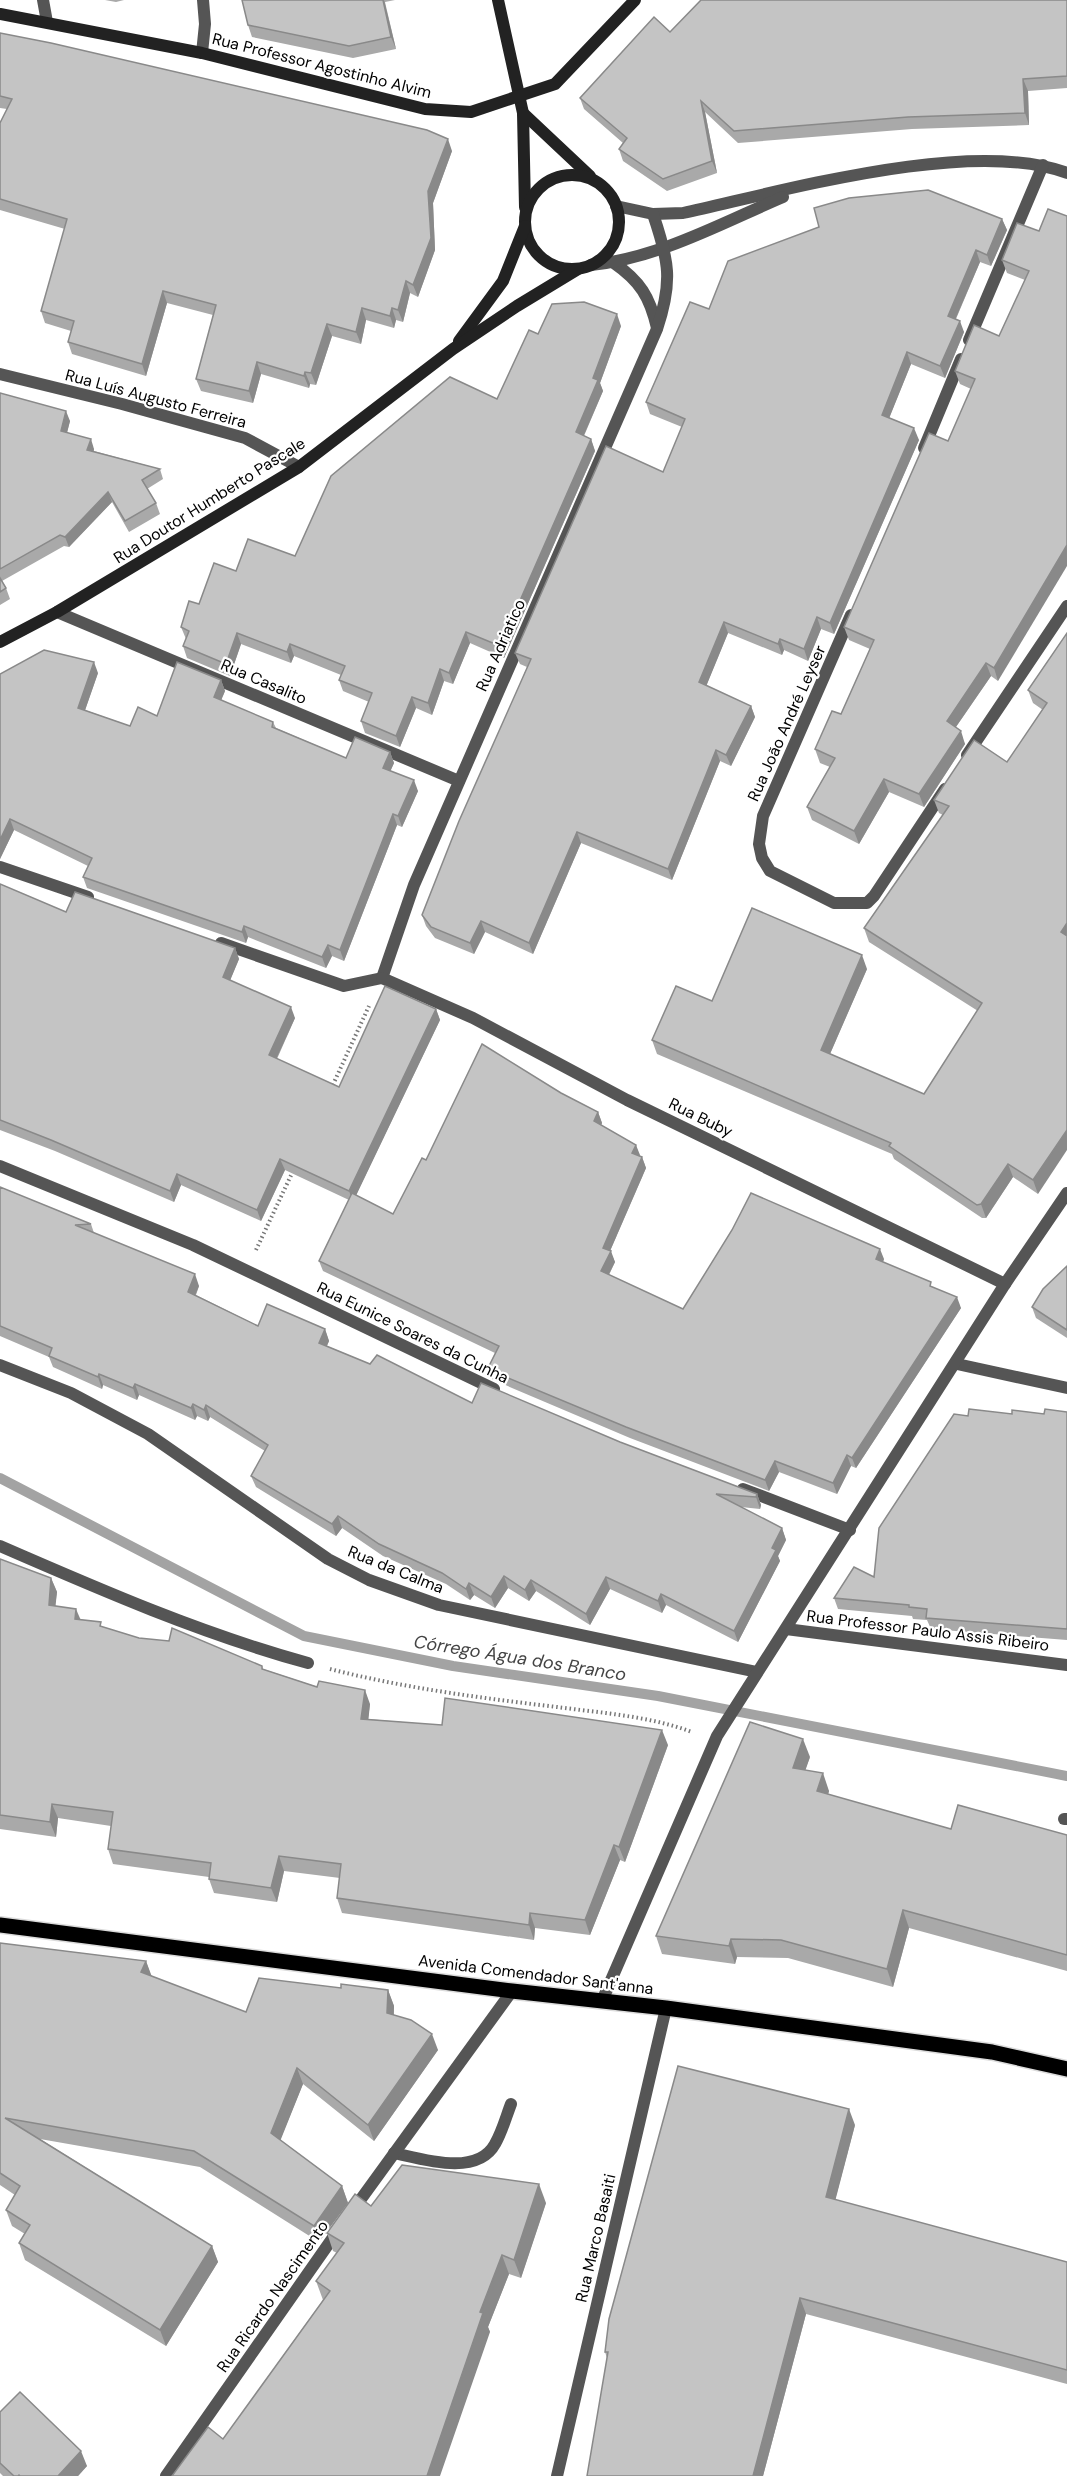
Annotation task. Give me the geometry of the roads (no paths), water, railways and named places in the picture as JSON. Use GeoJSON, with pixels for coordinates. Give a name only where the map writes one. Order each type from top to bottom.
{"type":"FeatureCollection","features":[{"type":"Feature","properties":{"kind":"main road","name":"Avenida Comendador Sant'anna"},"geometry":{"type":"LineString","coordinates":[[0,1925],[512,1991],[666,2008],[992,2052],[1067,2069]]}},
{"type":"Feature","properties":{"kind":"street"},"geometry":{"type":"LineString","coordinates":[[43,0],[47,21]]}},
{"type":"Feature","properties":{"kind":"street"},"geometry":{"type":"LineString","coordinates":[[202,53],[205,24],[203,0]]}},
{"type":"Feature","properties":{"kind":"street"},"geometry":{"type":"LineString","coordinates":[[498,0],[523,114],[525,226],[528,240],[542,259],[562,268],[578,269],[591,265],[614,263],[664,248],[809,186]]}},
{"type":"Feature","properties":{"kind":"street","name":"Rua Professor Agostinho Alvim"},"geometry":{"type":"LineString","coordinates":[[0,14],[47,21],[202,53],[425,109],[471,112],[555,84],[635,0]]}},
{"type":"Feature","properties":{"kind":"street"},"geometry":{"type":"LineString","coordinates":[[523,114],[593,180]]}},
{"type":"Feature","properties":{"kind":"street"},"geometry":{"type":"LineString","coordinates":[[616,206],[653,214],[683,213],[910,167],[976,162],[1042,165],[1067,173]]}},
{"type":"Feature","properties":{"kind":"street"},"geometry":{"type":"LineString","coordinates":[[919,460],[1042,165]]}},
{"type":"Feature","properties":{"kind":"street"},"geometry":{"type":"LineString","coordinates":[[525,211],[531,198],[552,179],[566,174],[580,175],[603,186],[616,206],[619,219],[618,233],[603,258],[591,265]]}},
{"type":"Feature","properties":{"kind":"street","name":"Rua Adriatico"},"geometry":{"type":"LineString","coordinates":[[382,978],[414,885],[657,329],[667,300],[669,274],[664,248],[653,214]]}},
{"type":"Feature","properties":{"kind":"street","name":"Rua Doutor Humberto Pascale"},"geometry":{"type":"LineString","coordinates":[[453,349],[503,281],[525,226]]}},
{"type":"Feature","properties":{"kind":"street"},"geometry":{"type":"LineString","coordinates":[[614,263],[635,278],[646,291],[652,305],[657,329]]}},
{"type":"Feature","properties":{"kind":"street","name":"Rua Doutor Humberto Pascale"},"geometry":{"type":"LineString","coordinates":[[0,642],[57,612],[299,467],[453,349],[578,269]]}},
{"type":"Feature","properties":{"kind":"street","name":"Rua Luís Augusto Ferreira"},"geometry":{"type":"LineString","coordinates":[[0,374],[122,404],[245,438],[299,467]]}},
{"type":"Feature","properties":{"kind":"street","name":"Rua João André Leyser"},"geometry":{"type":"LineString","coordinates":[[858,601],[764,816],[759,844],[762,858],[770,871],[834,903],[867,903],[874,896],[1067,606]]}},
{"type":"Feature","properties":{"kind":"street","name":"Rua Casalito"},"geometry":{"type":"LineString","coordinates":[[57,612],[459,781]]}},
{"type":"Feature","properties":{"kind":"street"},"geometry":{"type":"LineString","coordinates":[[0,867],[100,901]]}},
{"type":"Feature","properties":{"kind":"street"},"geometry":{"type":"LineString","coordinates":[[211,940],[344,986],[382,978]]}},
{"type":"Feature","properties":{"kind":"street","name":"Rua Buby"},"geometry":{"type":"LineString","coordinates":[[382,978],[473,1018],[627,1100],[1005,1284]]}},
{"type":"Feature","properties":{"kind":"street","name":"Rua Eunice Soares da Cunha"},"geometry":{"type":"LineString","coordinates":[[0,1166],[193,1245],[509,1396]]}},
{"type":"Feature","properties":{"kind":"street"},"geometry":{"type":"LineString","coordinates":[[602,2001],[716,1738],[957,1364],[1005,1284],[1067,1193]]}},
{"type":"Feature","properties":{"kind":"street"},"geometry":{"type":"LineString","coordinates":[[957,1364],[1067,1388]]}},
{"type":"Feature","properties":{"kind":"street","name":"Rua da Calma"},"geometry":{"type":"LineString","coordinates":[[0,1365],[71,1392],[148,1434],[328,1558],[369,1580],[439,1605],[754,1676]]}},
{"type":"Feature","properties":{"kind":"street"},"geometry":{"type":"LineString","coordinates":[[733,1485],[850,1530]]}},
{"type":"Feature","properties":{"kind":"street"},"geometry":{"type":"LineString","coordinates":[[0,1546],[187,1624],[257,1649],[308,1663]]}},
{"type":"Feature","properties":{"kind":"street","name":"Rua Professor Paulo Assis Ribeiro"},"geometry":{"type":"LineString","coordinates":[[786,1629],[1067,1665]]}},
{"type":"Feature","properties":{"kind":"street","name":"Rua Ricardo Nascimento"},"geometry":{"type":"LineString","coordinates":[[166,2476],[394,2153],[512,1991]]}},
{"type":"Feature","properties":{"kind":"street","name":"Rua Marco Basaiti"},"geometry":{"type":"LineString","coordinates":[[557,2476],[666,2008]]}},
{"type":"Feature","properties":{"kind":"street"},"geometry":{"type":"LineString","coordinates":[[394,2153],[443,2163],[472,2162],[494,2146],[511,2104]]}},
{"type":"Feature","properties":{"kind":"waterway","name":"Córrego Água dos Branco"},"geometry":{"type":"LineString","coordinates":[[0,1478],[304,1636],[453,1666],[658,1696],[1067,1776]]}}]}
